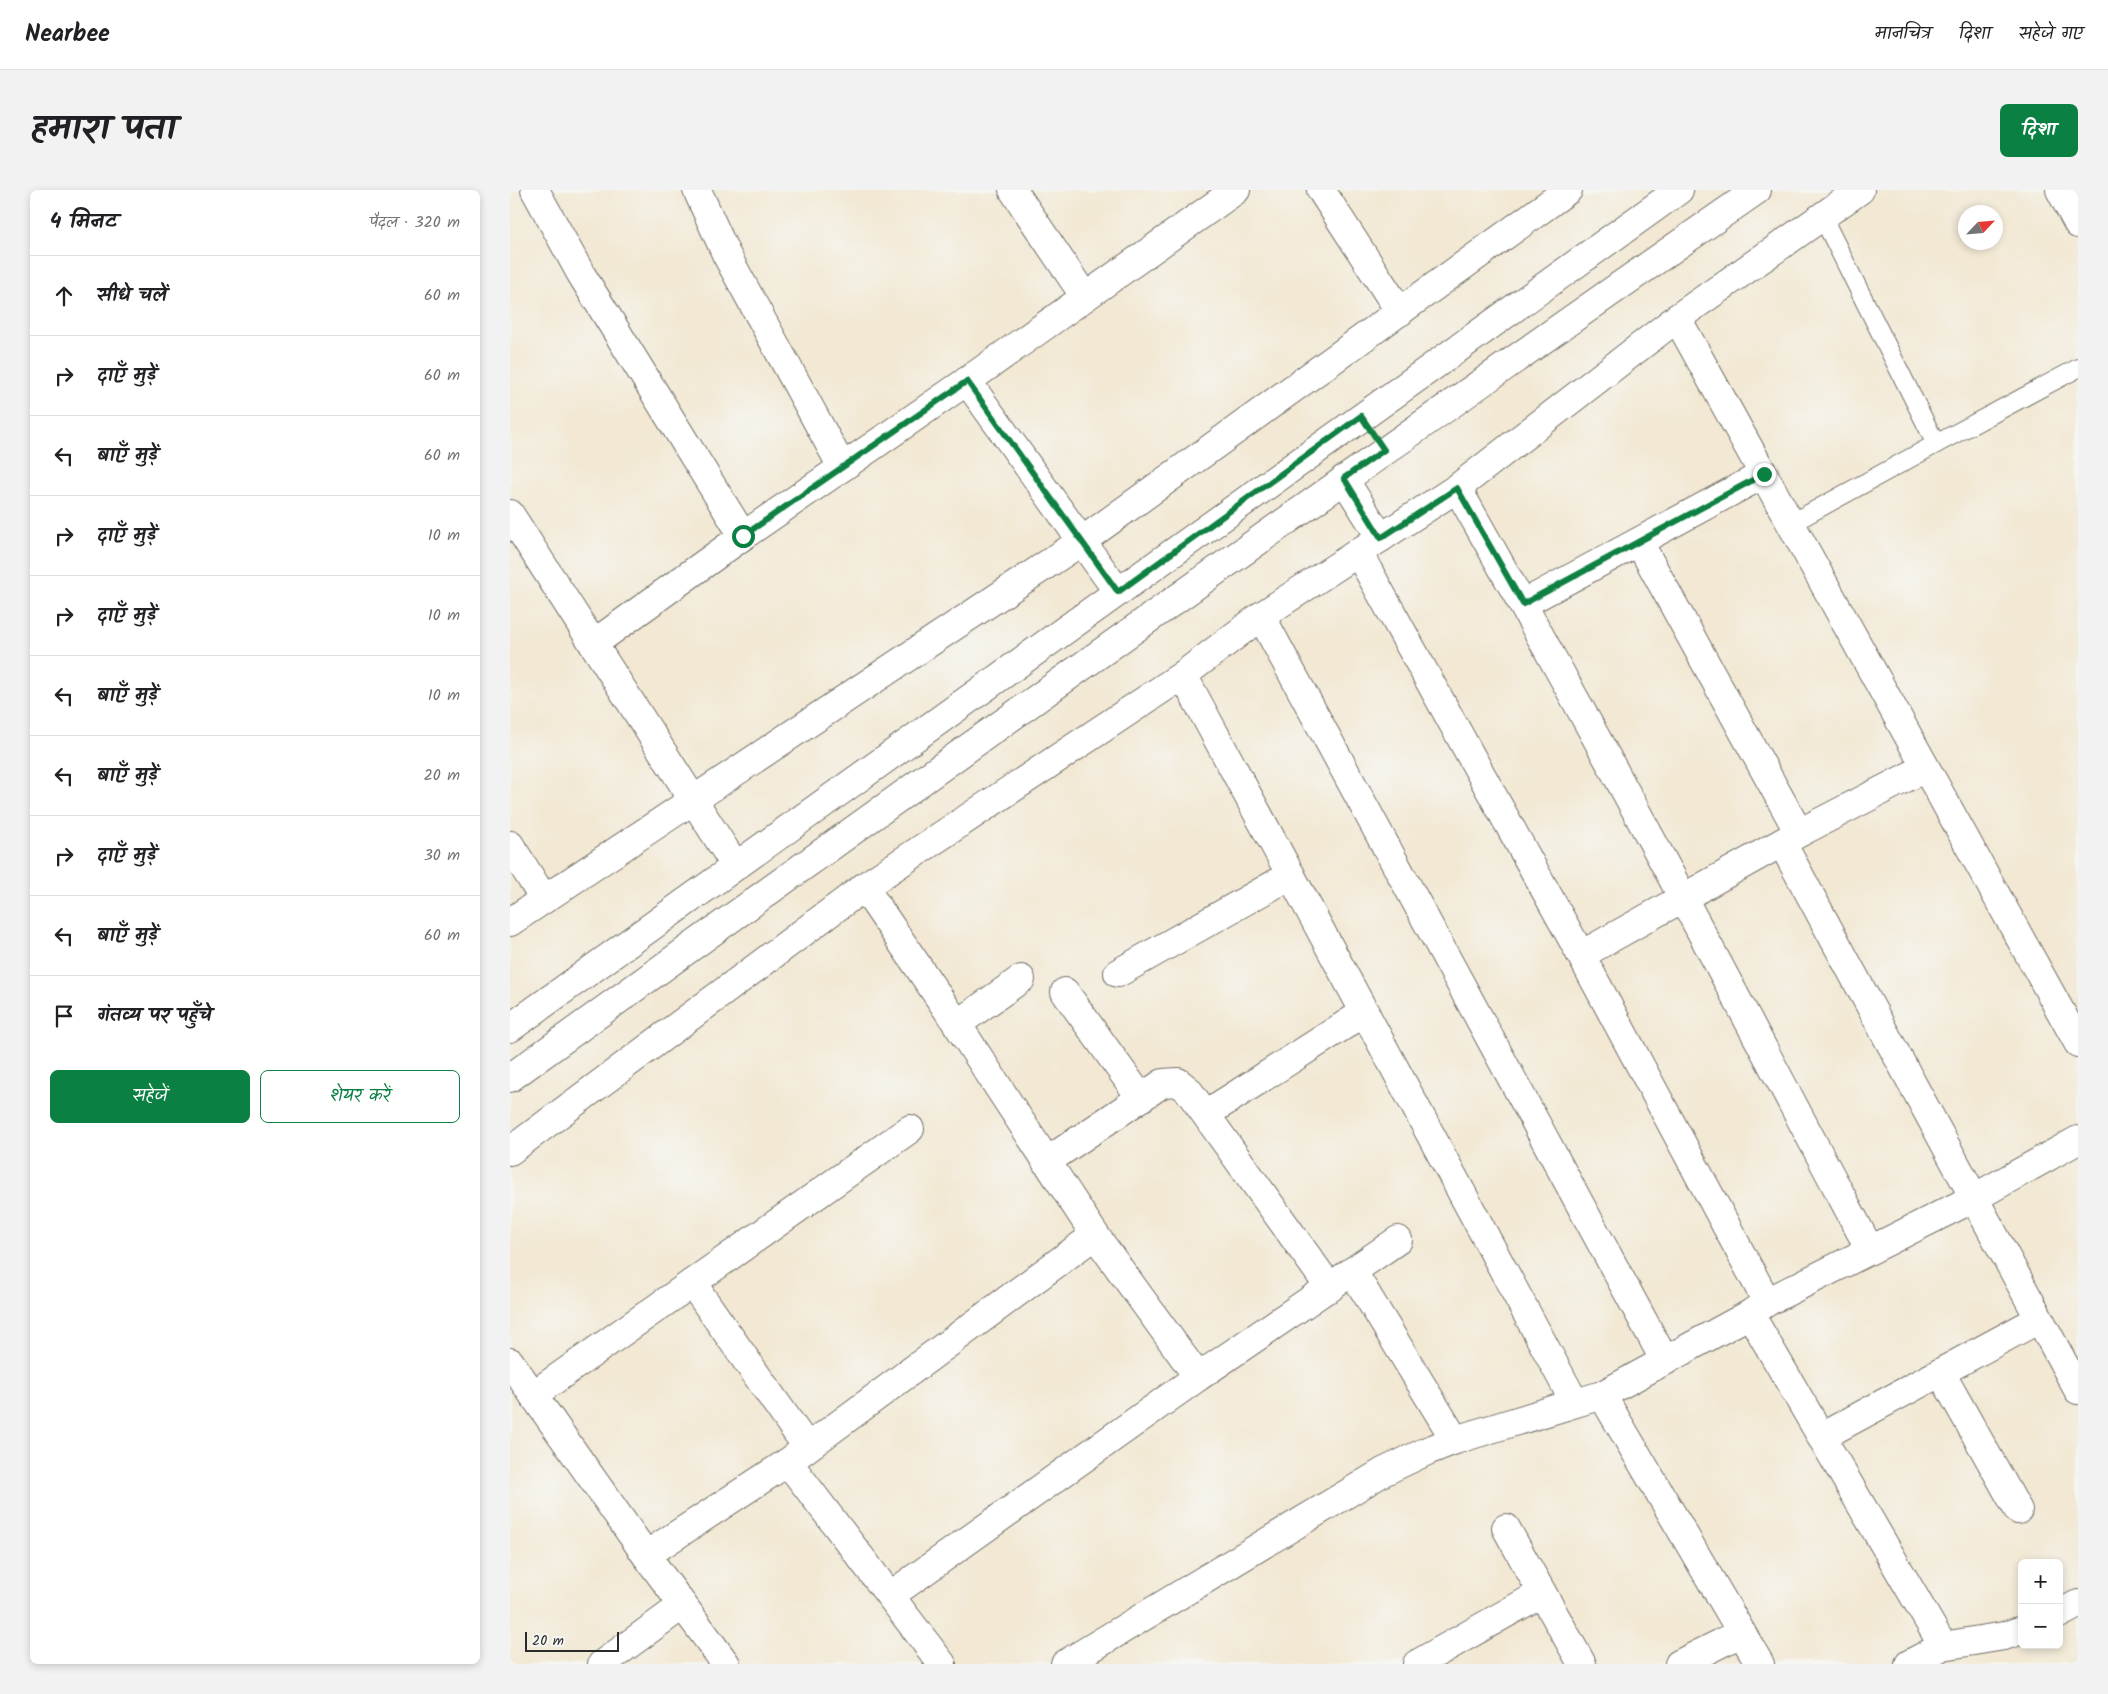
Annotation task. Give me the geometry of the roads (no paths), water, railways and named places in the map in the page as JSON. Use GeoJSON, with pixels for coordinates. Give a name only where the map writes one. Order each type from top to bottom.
{"type":"FeatureCollection","features":[{"type":"Feature","properties":{"kind":"street"},"geometry":{"type":"LineString","coordinates":[[535,190],[581,274],[743,536]]}},
{"type":"Feature","properties":{"kind":"street"},"geometry":{"type":"LineString","coordinates":[[697,190],[726,254],[842,467]]}},
{"type":"Feature","properties":{"kind":"street"},"geometry":{"type":"LineString","coordinates":[[1013,190],[1085,297]]}},
{"type":"Feature","properties":{"kind":"street"},"geometry":{"type":"LineString","coordinates":[[593,644],[743,536],[967,381],[1236,190]]}},
{"type":"Feature","properties":{"kind":"street"},"geometry":{"type":"LineString","coordinates":[[1321,190],[1400,312]]}},
{"type":"Feature","properties":{"kind":"street"},"geometry":{"type":"LineString","coordinates":[[510,1028],[1361,416],[1679,190]]}},
{"type":"Feature","properties":{"kind":"street"},"geometry":{"type":"LineString","coordinates":[[510,1078],[1344,478],[1757,190]]}},
{"type":"Feature","properties":{"kind":"street"},"geometry":{"type":"LineString","coordinates":[[510,1151],[864,887],[1183,675],[1261,616],[1457,488],[1677,318],[1860,190]]}},
{"type":"Feature","properties":{"kind":"street"},"geometry":{"type":"LineString","coordinates":[[2060,190],[2078,224]]}},
{"type":"Feature","properties":{"kind":"street"},"geometry":{"type":"LineString","coordinates":[[510,922],[1082,541],[1400,312],[1555,194]]}},
{"type":"Feature","properties":{"kind":"street"},"geometry":{"type":"LineString","coordinates":[[1677,318],[2078,1043]]}},
{"type":"Feature","properties":{"kind":"street"},"geometry":{"type":"LineString","coordinates":[[967,381],[1118,592]]}},
{"type":"Feature","properties":{"kind":"street"},"geometry":{"type":"LineString","coordinates":[[1361,416],[1384,450]]}},
{"type":"Feature","properties":{"kind":"street"},"geometry":{"type":"LineString","coordinates":[[1523,604],[1764,474]]}},
{"type":"Feature","properties":{"kind":"street"},"geometry":{"type":"LineString","coordinates":[[1344,478],[1381,538]]}},
{"type":"Feature","properties":{"kind":"street"},"geometry":{"type":"LineString","coordinates":[[1457,488],[1523,604],[1683,898],[1870,1250]]}},
{"type":"Feature","properties":{"kind":"street"},"geometry":{"type":"LineString","coordinates":[[510,514],[735,865]]}},
{"type":"Feature","properties":{"kind":"street"},"geometry":{"type":"LineString","coordinates":[[1639,542],[1974,1198],[2078,1390]]}},
{"type":"Feature","properties":{"kind":"street"},"geometry":{"type":"LineString","coordinates":[[1358,552],[1581,955],[1759,1308],[1930,1657],[2018,1631]]}},
{"type":"Feature","properties":{"kind":"street"},"geometry":{"type":"LineString","coordinates":[[1261,616],[1665,1360]]}},
{"type":"Feature","properties":{"kind":"street"},"geometry":{"type":"LineString","coordinates":[[1074,624],[1095,656]]}},
{"type":"Feature","properties":{"kind":"street"},"geometry":{"type":"LineString","coordinates":[[1183,675],[1575,1403]]}},
{"type":"Feature","properties":{"kind":"street"},"geometry":{"type":"LineString","coordinates":[[1581,955],[1790,838],[1925,768]]}},
{"type":"Feature","properties":{"kind":"street"},"geometry":{"type":"LineString","coordinates":[[510,845],[544,899]]}},
{"type":"Feature","properties":{"kind":"street"},"geometry":{"type":"LineString","coordinates":[[1118,973],[1291,875]]}},
{"type":"Feature","properties":{"kind":"street"},"geometry":{"type":"LineString","coordinates":[[864,887],[957,1024],[1095,1235],[1198,1377]]}},
{"type":"Feature","properties":{"kind":"street"},"geometry":{"type":"LineString","coordinates":[[583,975],[606,1008]]}},
{"type":"Feature","properties":{"kind":"street"},"geometry":{"type":"LineString","coordinates":[[957,1024],[1021,979]]}},
{"type":"Feature","properties":{"kind":"street"},"geometry":{"type":"LineString","coordinates":[[1065,992],[1140,1098]]}},
{"type":"Feature","properties":{"kind":"street"},"geometry":{"type":"LineString","coordinates":[[1206,1114],[1365,1012]]}},
{"type":"Feature","properties":{"kind":"street"},"geometry":{"type":"LineString","coordinates":[[1046,1162],[1163,1083],[1178,1082],[1188,1090],[1206,1114],[1330,1288]]}},
{"type":"Feature","properties":{"kind":"street"},"geometry":{"type":"LineString","coordinates":[[533,1395],[910,1129]]}},
{"type":"Feature","properties":{"kind":"street"},"geometry":{"type":"LineString","coordinates":[[1065,1664],[1383,1472],[1427,1450],[1455,1440],[1602,1395],[1759,1308],[1974,1198],[2078,1140]]}},
{"type":"Feature","properties":{"kind":"street"},"geometry":{"type":"LineString","coordinates":[[646,1555],[798,1454],[1095,1235]]}},
{"type":"Feature","properties":{"kind":"street"},"geometry":{"type":"LineString","coordinates":[[891,1595],[1198,1377],[1398,1240]]}},
{"type":"Feature","properties":{"kind":"street"},"geometry":{"type":"LineString","coordinates":[[1353,1272],[1455,1440]]}},
{"type":"Feature","properties":{"kind":"street"},"geometry":{"type":"LineString","coordinates":[[692,1283],[798,1454],[891,1595],[942,1664]]}},
{"type":"Feature","properties":{"kind":"street"},"geometry":{"type":"LineString","coordinates":[[1822,1437],[2039,1319]]}},
{"type":"Feature","properties":{"kind":"street"},"geometry":{"type":"LineString","coordinates":[[510,1362],[646,1555],[726,1664]]}},
{"type":"Feature","properties":{"kind":"street"},"geometry":{"type":"LineString","coordinates":[[1940,1373],[2018,1510]]}},
{"type":"Feature","properties":{"kind":"street"},"geometry":{"type":"LineString","coordinates":[[1602,1395],[1760,1664]]}},
{"type":"Feature","properties":{"kind":"street"},"geometry":{"type":"LineString","coordinates":[[1506,1528],[1582,1664]]}},
{"type":"Feature","properties":{"kind":"street"},"geometry":{"type":"LineString","coordinates":[[1417,1664],[1542,1593]]}},
{"type":"Feature","properties":{"kind":"street"},"geometry":{"type":"LineString","coordinates":[[2063,1612],[2078,1604]]}},
{"type":"Feature","properties":{"kind":"street"},"geometry":{"type":"LineString","coordinates":[[602,1664],[683,1605]]}},
{"type":"Feature","properties":{"kind":"street"},"geometry":{"type":"LineString","coordinates":[[1679,1664],[1741,1633]]}},
{"type":"Feature","properties":{"kind":"lane"},"geometry":{"type":"LineString","coordinates":[[1822,216],[1936,444]]}},
{"type":"Feature","properties":{"kind":"lane"},"geometry":{"type":"LineString","coordinates":[[1790,524],[2078,368]]}}]}
